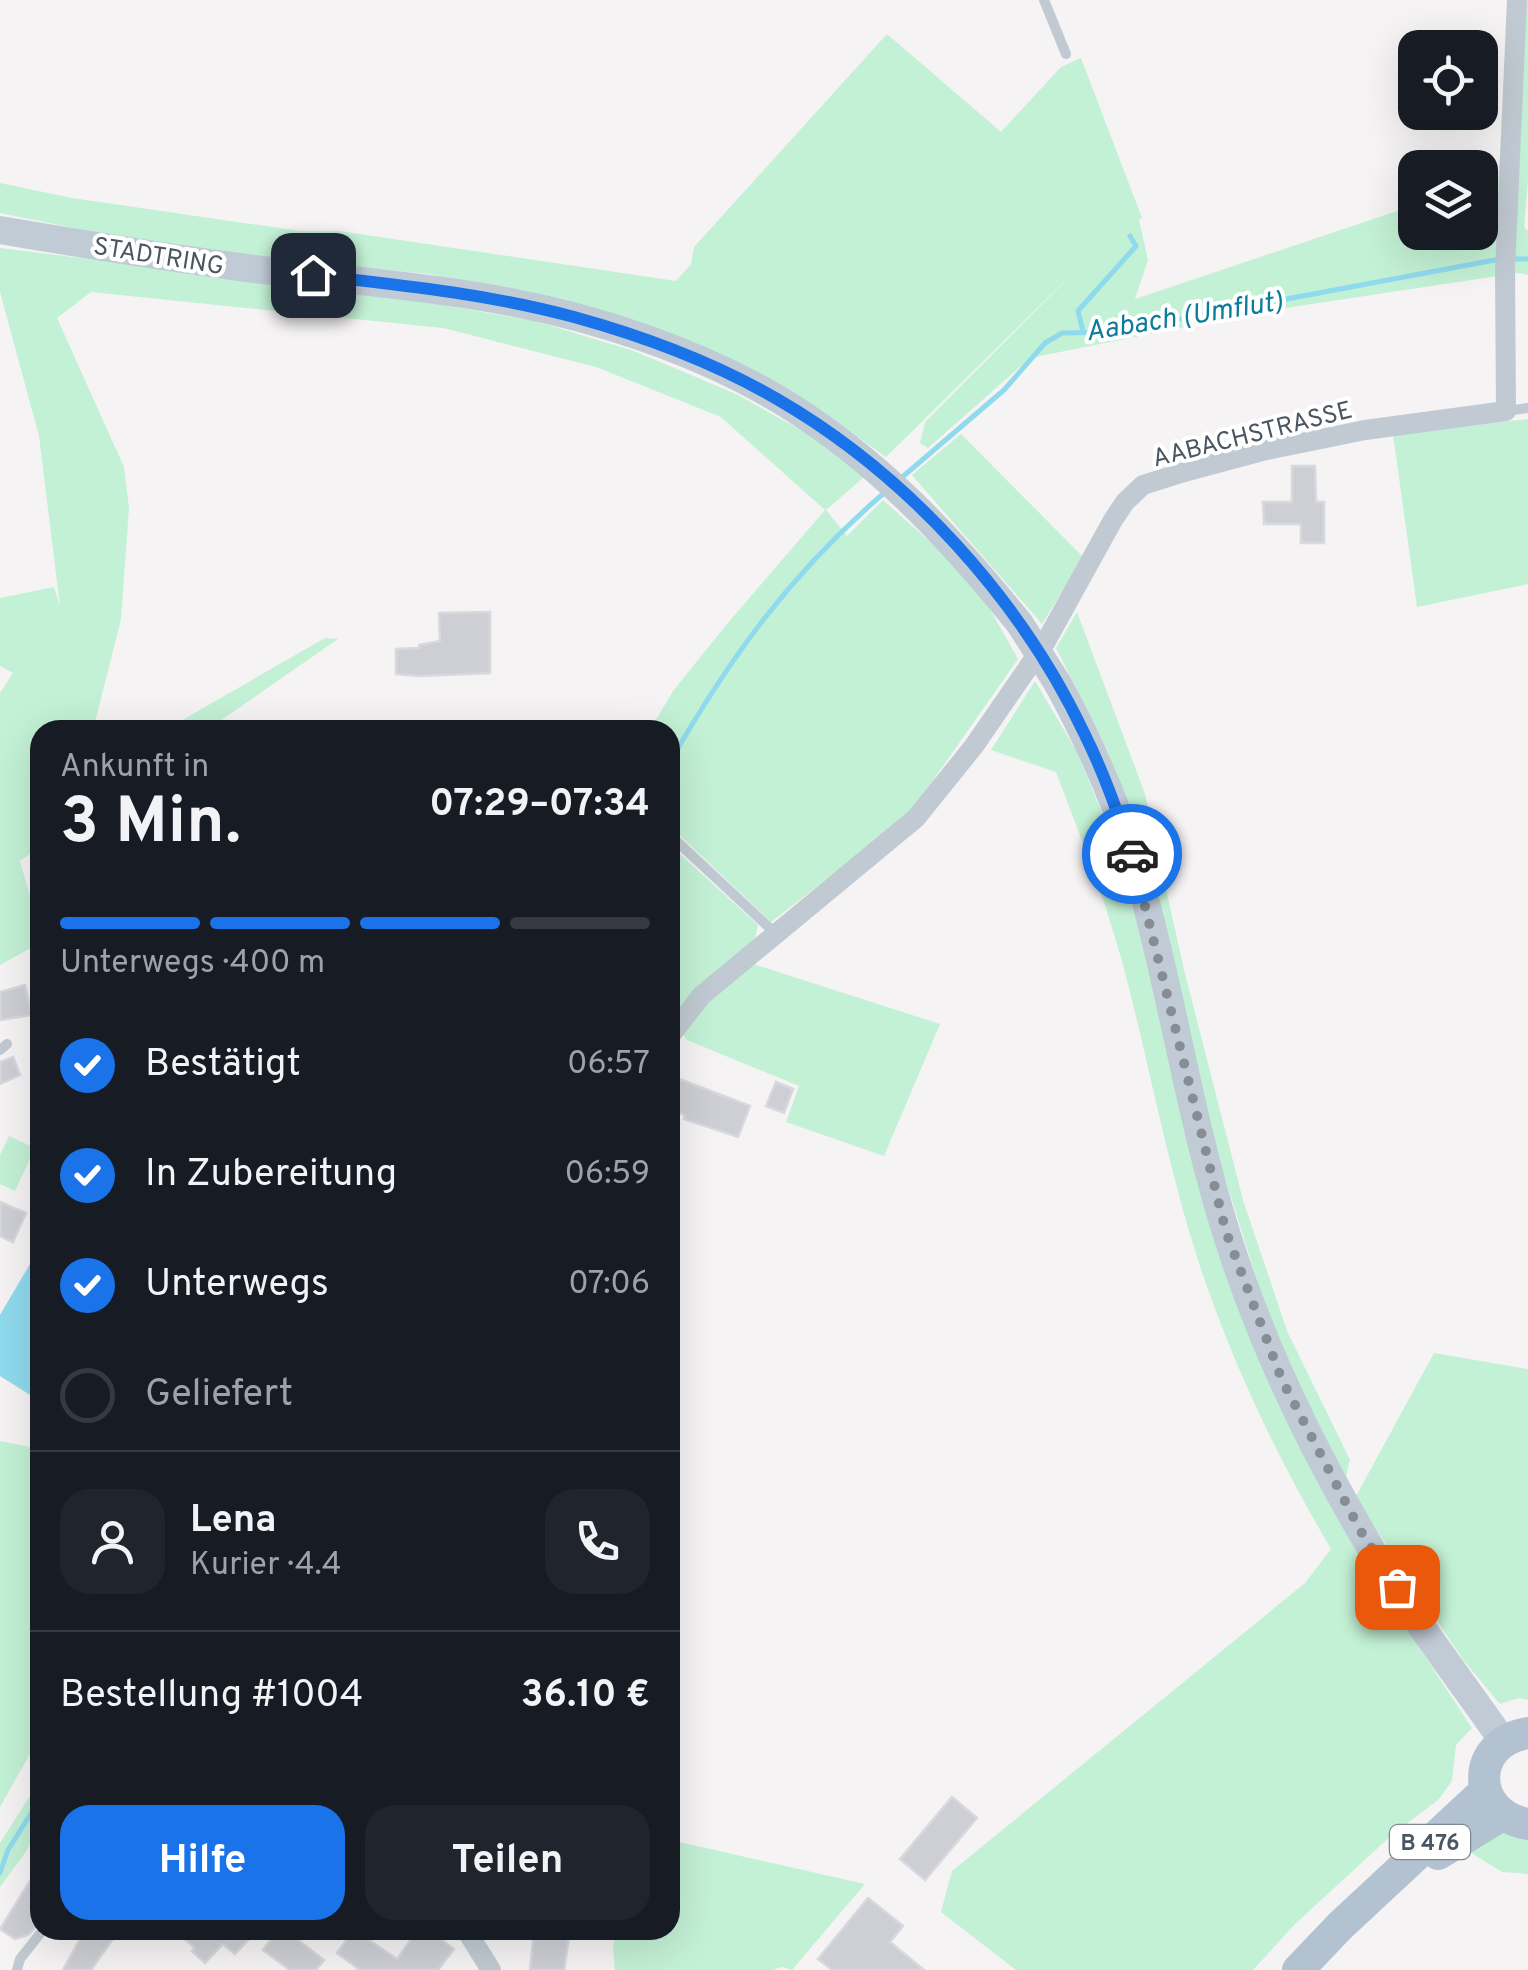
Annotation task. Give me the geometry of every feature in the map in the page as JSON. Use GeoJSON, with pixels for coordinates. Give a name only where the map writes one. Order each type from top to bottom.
{"type":"FeatureCollection","features":[{"type":"Feature","properties":{"kind":"main road"},"geometry":{"type":"LineString","coordinates":[[1298,1970],[1375,1894],[1505,1810],[1486,1763],[1516,1737]]}},
{"type":"Feature","properties":{"kind":"street"},"geometry":{"type":"LineString","coordinates":[[1506,411],[1505,270],[1517,0]]}},
{"type":"Feature","properties":{"kind":"street","name":"STADTRING"},"geometry":{"type":"LineString","coordinates":[[0,230],[248,269],[495,299],[576,318],[659,345],[778,400],[859,455],[920,509],[965,556],[1020,624],[1058,684],[1112,795],[1136,866],[1226,1232],[1282,1380],[1360,1530],[1443,1658],[1516,1737]]}},
{"type":"Feature","properties":{"kind":"street","name":"AABACHSTRASSE"},"geometry":{"type":"LineString","coordinates":[[680,1023],[700,996],[916,818],[954,773],[1045,643],[1124,502],[1144,485],[1262,451],[1366,430],[1506,411]]}},
{"type":"Feature","properties":{"kind":"street"},"geometry":{"type":"LineString","coordinates":[[472,1940],[490,1970]]}},
{"type":"Feature","properties":{"kind":"lane"},"geometry":{"type":"LineString","coordinates":[[1044,0],[1066,54]]}},
{"type":"Feature","properties":{"kind":"lane"},"geometry":{"type":"LineString","coordinates":[[1506,411],[1528,408]]}},
{"type":"Feature","properties":{"kind":"lane"},"geometry":{"type":"LineString","coordinates":[[680,844],[775,934]]}},
{"type":"Feature","properties":{"kind":"lane"},"geometry":{"type":"LineString","coordinates":[[17,1970],[20,1959],[35,1940]]}},
{"type":"Feature","properties":{"kind":"green space"},"geometry":{"type":"Polygon","coordinates":[[[1516,0],[1528,0],[1528,181],[1524,227],[1528,231],[1528,275],[1518,273],[1265,311],[1030,358],[928,448],[920,443],[925,422],[1088,258],[886,457],[824,413],[585,311],[430,274],[181,250],[0,213],[0,183],[72,198],[300,231],[339,231],[676,281],[691,264],[694,247],[887,34],[1001,132],[1061,67],[1081,58],[1142,218],[1139,220],[1148,260],[1135,299],[1398,211],[1398,250],[1498,250],[1498,177],[1516,0]]]}},
{"type":"Feature","properties":{"kind":"green space"},"geometry":{"type":"Polygon","coordinates":[[[0,248],[397,297],[535,321],[634,351],[736,394],[815,438],[864,477],[826,510],[847,536],[883,500],[937,548],[987,604],[1018,659],[908,816],[771,922],[680,836],[680,720],[656,720],[673,691],[825,510],[721,417],[596,367],[443,328],[91,292],[57,318],[124,467],[129,508],[121,619],[96,720],[30,720],[30,854],[20,861],[30,896],[30,948],[0,965],[0,693],[13,673],[0,666],[0,598],[54,587],[60,606],[39,436],[0,292],[0,248]]]}},
{"type":"Feature","properties":{"kind":"green space"},"geometry":{"type":"Polygon","coordinates":[[[1528,419],[1528,584],[1417,607],[1393,434],[1528,419]]]}},
{"type":"Feature","properties":{"kind":"green space"},"geometry":{"type":"Polygon","coordinates":[[[961,434],[1083,557],[1042,624],[912,475],[961,434]]]}},
{"type":"Feature","properties":{"kind":"green space"},"geometry":{"type":"Polygon","coordinates":[[[1077,612],[1145,794],[1184,970],[1243,1200],[1287,1331],[1350,1460],[1345,1480],[1298,1386],[1266,1309],[1219,1159],[1136,824],[1108,752],[1056,648],[1077,612]]]}},
{"type":"Feature","properties":{"kind":"green space"},"geometry":{"type":"Polygon","coordinates":[[[325,638],[338,639],[221,720],[182,720],[325,638]]]}},
{"type":"Feature","properties":{"kind":"green space"},"geometry":{"type":"Polygon","coordinates":[[[1035,681],[1077,752],[1103,816],[1309,1465],[1364,1564],[1472,1728],[1456,1745],[1452,1781],[1438,1800],[1393,1834],[1295,1924],[1253,1970],[1016,1970],[941,1912],[952,1871],[1305,1583],[1331,1549],[1257,1408],[1211,1298],[1178,1192],[1114,933],[1056,772],[991,750],[1035,681]]]}},
{"type":"Feature","properties":{"kind":"green space"},"geometry":{"type":"Polygon","coordinates":[[[680,854],[758,925],[754,944],[680,1014],[680,854]]]}},
{"type":"Feature","properties":{"kind":"green space"},"geometry":{"type":"Polygon","coordinates":[[[750,963],[940,1024],[884,1156],[786,1122],[799,1086],[687,1040],[681,1032],[697,1010],[750,963]]]}},
{"type":"Feature","properties":{"kind":"green space"},"geometry":{"type":"Polygon","coordinates":[[[9,1136],[30,1146],[30,1159],[15,1191],[0,1184],[0,1155],[9,1136]]]}},
{"type":"Feature","properties":{"kind":"green space"},"geometry":{"type":"Polygon","coordinates":[[[1434,1353],[1528,1369],[1528,1700],[1519,1698],[1500,1704],[1464,1661],[1355,1498],[1434,1353]]]}},
{"type":"Feature","properties":{"kind":"green space"},"geometry":{"type":"Polygon","coordinates":[[[0,1441],[30,1447],[30,1754],[0,1807],[0,1441]]]}},
{"type":"Feature","properties":{"kind":"green space"},"geometry":{"type":"Polygon","coordinates":[[[30,1796],[30,1844],[0,1887],[0,1843],[30,1796]]]}},
{"type":"Feature","properties":{"kind":"green space"},"geometry":{"type":"Polygon","coordinates":[[[1500,1831],[1528,1836],[1528,1874],[1502,1872],[1470,1852],[1500,1831]]]}},
{"type":"Feature","properties":{"kind":"green space"},"geometry":{"type":"Polygon","coordinates":[[[680,1842],[865,1884],[792,1970],[615,1970],[614,1940],[680,1940],[680,1842]]]}},
{"type":"Feature","properties":{"kind":"water"},"geometry":{"type":"Polygon","coordinates":[[[30,1264],[30,1395],[0,1376],[0,1315],[30,1264]]]}},
{"type":"Feature","properties":{"kind":"building"},"geometry":{"type":"Polygon","coordinates":[[[1292,466],[1315,466],[1316,502],[1324,502],[1324,543],[1301,543],[1301,524],[1264,524],[1263,502],[1292,502],[1292,466]]]}},
{"type":"Feature","properties":{"kind":"building"},"geometry":{"type":"Polygon","coordinates":[[[490,612],[490,673],[396,674],[396,649],[419,648],[440,641],[439,613],[490,612]]]}},
{"type":"Feature","properties":{"kind":"building"},"geometry":{"type":"Polygon","coordinates":[[[25,985],[30,1015],[0,1020],[0,992],[25,985]]]}},
{"type":"Feature","properties":{"kind":"building"},"geometry":{"type":"Polygon","coordinates":[[[13,1057],[20,1075],[0,1084],[0,1062],[13,1057]]]}},
{"type":"Feature","properties":{"kind":"building"},"geometry":{"type":"Polygon","coordinates":[[[680,1079],[750,1106],[738,1137],[684,1119],[685,1115],[680,1113],[680,1079]]]}},
{"type":"Feature","properties":{"kind":"building"},"geometry":{"type":"Polygon","coordinates":[[[776,1082],[793,1089],[784,1113],[766,1106],[776,1082]]]}},
{"type":"Feature","properties":{"kind":"building"},"geometry":{"type":"Polygon","coordinates":[[[0,1202],[26,1213],[13,1242],[0,1236],[0,1202]]]}},
{"type":"Feature","properties":{"kind":"building"},"geometry":{"type":"Polygon","coordinates":[[[952,1797],[977,1818],[925,1880],[900,1859],[952,1797]]]}},
{"type":"Feature","properties":{"kind":"building"},"geometry":{"type":"Polygon","coordinates":[[[30,1881],[30,1933],[15,1939],[0,1929],[30,1881]]]}},
{"type":"Feature","properties":{"kind":"building"},"geometry":{"type":"Polygon","coordinates":[[[868,1898],[903,1926],[890,1942],[924,1970],[832,1970],[818,1959],[868,1898]]]}},
{"type":"Feature","properties":{"kind":"building"},"geometry":{"type":"Polygon","coordinates":[[[80,1940],[112,1940],[91,1970],[63,1970],[80,1940]]]}},
{"type":"Feature","properties":{"kind":"building"},"geometry":{"type":"Polygon","coordinates":[[[186,1940],[248,1940],[235,1954],[223,1944],[205,1963],[192,1951],[195,1948],[186,1940]]]}},
{"type":"Feature","properties":{"kind":"building"},"geometry":{"type":"Polygon","coordinates":[[[270,1940],[298,1940],[324,1960],[316,1970],[290,1970],[263,1950],[270,1940]]]}},
{"type":"Feature","properties":{"kind":"building"},"geometry":{"type":"Polygon","coordinates":[[[347,1940],[369,1940],[397,1959],[411,1940],[442,1940],[454,1949],[438,1970],[360,1970],[337,1953],[347,1940]]]}},
{"type":"Feature","properties":{"kind":"building"},"geometry":{"type":"Polygon","coordinates":[[[533,1940],[569,1940],[564,1970],[530,1970],[533,1940]]]}},
{"type":"Feature","properties":{"kind":"waterway"},"geometry":{"type":"LineString","coordinates":[[1083,332],[1078,311],[1136,246],[1130,236]]}},
{"type":"Feature","properties":{"kind":"waterway","name":"Aabach (Umflut)"},"geometry":{"type":"LineString","coordinates":[[900,479],[1004,390],[1045,343],[1062,333],[1111,332],[1500,259]]}},
{"type":"Feature","properties":{"kind":"waterway","name":"Aabach (Umflut)"},"geometry":{"type":"LineString","coordinates":[[1511,259],[1528,259]]}},
{"type":"Feature","properties":{"kind":"waterway","name":"Aabach (Umflut)"},"geometry":{"type":"LineString","coordinates":[[680,746],[765,618],[820,554],[884,493]]}},
{"type":"Feature","properties":{"kind":"waterway","name":"Aabach (Umflut)"},"geometry":{"type":"LineString","coordinates":[[0,1873],[8,1850],[30,1815]]}},
{"type":"Feature","properties":{"kind":"way so far"},"geometry":{"type":"LineString","coordinates":[[1132,854],[1226,1232],[1282,1380],[1360,1530],[1397,1587]]}},
{"type":"Feature","properties":{"kind":"route"},"geometry":{"type":"LineString","coordinates":[[313,275],[495,299],[576,318],[659,345],[778,400],[859,455],[965,556],[1020,624],[1084,733],[1112,795],[1132,854]]}}]}
